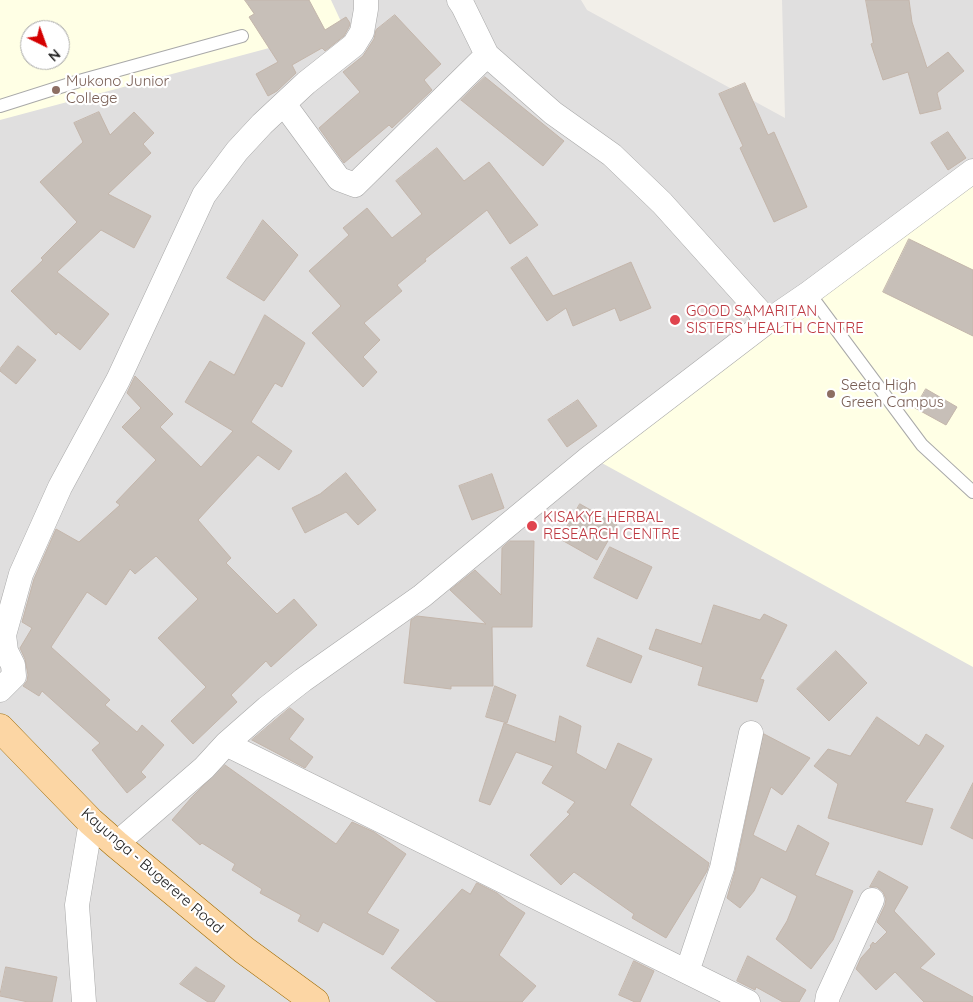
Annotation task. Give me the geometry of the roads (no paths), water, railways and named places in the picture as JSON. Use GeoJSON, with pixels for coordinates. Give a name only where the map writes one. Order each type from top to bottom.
{"type":"FeatureCollection","features":[{"type":"Feature","properties":{"kind":"main road","name":"Kayunga - Bugerere Road"},"geometry":{"type":"LineString","coordinates":[[0,728],[91,822],[116,844],[244,950],[315,1002]]}},
{"type":"Feature","properties":{"kind":"street"},"geometry":{"type":"LineString","coordinates":[[0,690],[14,676],[13,665],[6,651],[4,635],[21,574],[60,487],[118,380],[204,195],[237,151],[306,82],[354,45],[362,32],[366,0]]}},
{"type":"Feature","properties":{"kind":"street"},"geometry":{"type":"LineString","coordinates":[[459,0],[487,55],[553,113],[612,155],[662,202],[768,321]]}},
{"type":"Feature","properties":{"kind":"street"},"geometry":{"type":"LineString","coordinates":[[284,104],[339,179],[355,186],[487,55]]}},
{"type":"Feature","properties":{"kind":"street"},"geometry":{"type":"LineString","coordinates":[[116,844],[204,768],[226,744],[267,708],[303,680],[422,596],[589,458],[768,321],[809,293],[973,171]]}},
{"type":"Feature","properties":{"kind":"street"},"geometry":{"type":"LineString","coordinates":[[687,972],[722,868],[751,733]]}},
{"type":"Feature","properties":{"kind":"street"},"geometry":{"type":"LineString","coordinates":[[226,744],[748,1002]]}},
{"type":"Feature","properties":{"kind":"street"},"geometry":{"type":"LineString","coordinates":[[84,1002],[77,905],[91,822]]}},
{"type":"Feature","properties":{"kind":"street"},"geometry":{"type":"LineString","coordinates":[[827,1002],[828,996],[872,900]]}},
{"type":"Feature","properties":{"kind":"lane"},"geometry":{"type":"LineString","coordinates":[[0,106],[78,81],[242,36]]}},
{"type":"Feature","properties":{"kind":"lane"},"geometry":{"type":"LineString","coordinates":[[809,293],[922,445],[973,492]]}},
{"type":"Feature","properties":{"kind":"place","name":"Mukono Junior College"},"geometry":{"type":"Point","coordinates":[56,90]}},
{"type":"Feature","properties":{"kind":"place","name":"GOOD SAMARITAN SISTERS HEALTH CENTRE"},"geometry":{"type":"Point","coordinates":[675,320]}},
{"type":"Feature","properties":{"kind":"place","name":"Seeta High Green Campus"},"geometry":{"type":"Point","coordinates":[831,394]}},
{"type":"Feature","properties":{"kind":"place","name":"KISAKYE HERBAL RESEARCH CENTRE"},"geometry":{"type":"Point","coordinates":[532,526]}}]}
